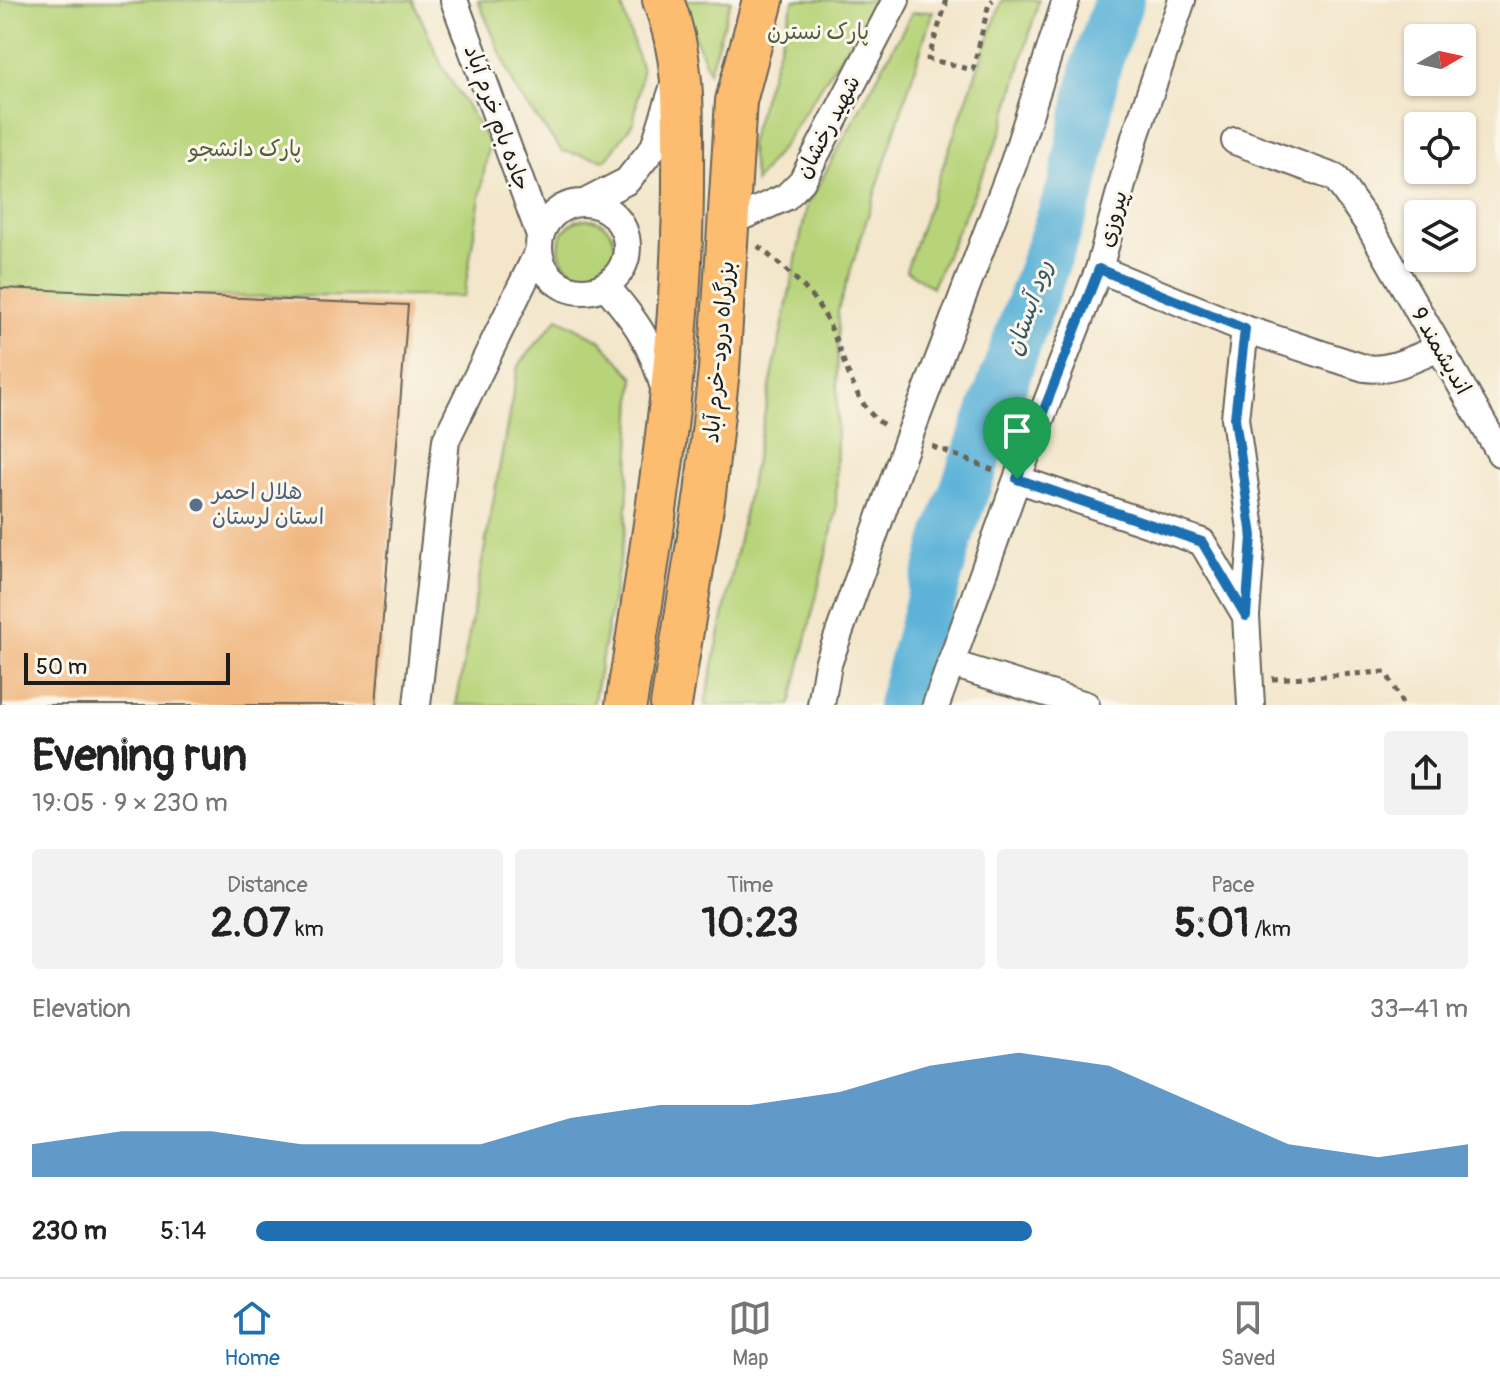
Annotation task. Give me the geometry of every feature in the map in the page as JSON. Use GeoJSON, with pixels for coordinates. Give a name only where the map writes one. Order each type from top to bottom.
{"type":"FeatureCollection","features":[{"type":"Feature","properties":{"kind":"highway","name":"بزرگراه درود-خرم آباد"},"geometry":{"type":"LineString","coordinates":[[626,705],[660,497],[670,410],[683,229],[683,104],[678,53],[663,0]]}},
{"type":"Feature","properties":{"kind":"highway","name":"بزرگراه درود-خرم آباد"},"geometry":{"type":"LineString","coordinates":[[671,705],[705,494],[719,370],[736,101],[763,0]]}},
{"type":"Feature","properties":{"kind":"street","name":"جاده بام خرم آباد"},"geometry":{"type":"LineString","coordinates":[[454,0],[540,243]]}},
{"type":"Feature","properties":{"kind":"street","name":"شهید رخشان"},"geometry":{"type":"LineString","coordinates":[[730,222],[786,197],[802,181],[896,0]]}},
{"type":"Feature","properties":{"kind":"street"},"geometry":{"type":"LineString","coordinates":[[821,705],[828,664],[909,437],[1014,162],[1066,0]]}},
{"type":"Feature","properties":{"kind":"street","name":"پیروزی"},"geometry":{"type":"LineString","coordinates":[[936,705],[1017,479],[1099,269],[1135,137],[1182,0]]}},
{"type":"Feature","properties":{"kind":"street"},"geometry":{"type":"LineString","coordinates":[[417,705],[446,440],[540,243],[547,222],[557,211],[584,203],[627,181],[654,147],[679,66]]}},
{"type":"Feature","properties":{"kind":"street","name":"اندیشمند 9"},"geometry":{"type":"LineString","coordinates":[[1235,141],[1336,178],[1367,222],[1500,453]]}},
{"type":"Feature","properties":{"kind":"street"},"geometry":{"type":"LineString","coordinates":[[540,243],[542,265],[550,277],[562,286],[576,291],[591,291],[616,276],[624,263],[627,249],[625,236],[610,213],[584,203]]}},
{"type":"Feature","properties":{"kind":"street"},"geometry":{"type":"LineString","coordinates":[[1099,269],[1245,329],[1375,370],[1392,367],[1439,348]]}},
{"type":"Feature","properties":{"kind":"street"},"geometry":{"type":"LineString","coordinates":[[605,285],[637,322],[656,359],[670,410]]}},
{"type":"Feature","properties":{"kind":"street"},"geometry":{"type":"LineString","coordinates":[[1245,329],[1235,418],[1252,536],[1246,616],[1250,692]]}},
{"type":"Feature","properties":{"kind":"street"},"geometry":{"type":"LineString","coordinates":[[1017,479],[1202,542],[1246,616]]}},
{"type":"Feature","properties":{"kind":"street"},"geometry":{"type":"LineString","coordinates":[[952,664],[1086,705]]}},
{"type":"Feature","properties":{"kind":"path"},"geometry":{"type":"LineString","coordinates":[[945,0],[928,59],[973,70],[989,3],[993,0]]}},
{"type":"Feature","properties":{"kind":"path"},"geometry":{"type":"LineString","coordinates":[[730,222],[802,284],[822,309],[872,418],[909,437],[1017,479]]}},
{"type":"Feature","properties":{"kind":"path"},"geometry":{"type":"LineString","coordinates":[[1250,692],[1386,672],[1403,705]]}},
{"type":"Feature","properties":{"kind":"green space","name":"پارک دانشجو"},"geometry":{"type":"Polygon","coordinates":[[[0,0],[413,0],[443,68],[489,142],[464,296],[0,297],[0,0]]]}},
{"type":"Feature","properties":{"kind":"green space"},"geometry":{"type":"Polygon","coordinates":[[[478,0],[620,0],[642,70],[634,121],[606,160],[562,151],[518,94],[478,0]]]}},
{"type":"Feature","properties":{"kind":"green space"},"geometry":{"type":"Polygon","coordinates":[[[680,0],[731,0],[709,72],[680,0]]]}},
{"type":"Feature","properties":{"kind":"green space","name":"پارک نسترن"},"geometry":{"type":"Polygon","coordinates":[[[794,0],[877,0],[784,144],[755,182],[749,143],[794,0]]]}},
{"type":"Feature","properties":{"kind":"green space"},"geometry":{"type":"Polygon","coordinates":[[[1002,0],[1039,0],[1002,131],[932,287],[906,270],[1002,0]]]}},
{"type":"Feature","properties":{"kind":"green space"},"geometry":{"type":"Polygon","coordinates":[[[933,11],[838,310],[836,512],[791,705],[705,705],[807,206],[912,13],[933,11]]]}},
{"type":"Feature","properties":{"kind":"green space"},"geometry":{"type":"Polygon","coordinates":[[[587,219],[607,227],[615,247],[607,267],[587,275],[567,267],[559,247],[567,227],[587,219]]]}},
{"type":"Feature","properties":{"kind":"green space"},"geometry":{"type":"Polygon","coordinates":[[[558,318],[600,340],[634,377],[626,527],[593,705],[456,705],[518,366],[558,318]]]}},
{"type":"Feature","properties":{"kind":"building","name":"هلال احمر استان لرستان"},"geometry":{"type":"Polygon","coordinates":[[[0,288],[408,305],[376,705],[0,705],[0,288]]]}},
{"type":"Feature","properties":{"kind":"waterway","name":"رود آبستان"},"geometry":{"type":"LineString","coordinates":[[902,705],[949,534],[1073,184],[1096,66],[1119,0]]}},
{"type":"Feature","properties":{"kind":"place","name":"هلال احمر استان لرستان"},"geometry":{"type":"Point","coordinates":[196,505]}},
{"type":"Feature","properties":{"kind":"route"},"geometry":{"type":"LineString","coordinates":[[1099,269],[1245,329],[1235,418],[1252,536],[1246,616],[1202,542],[1017,479],[1099,269]]}}]}
